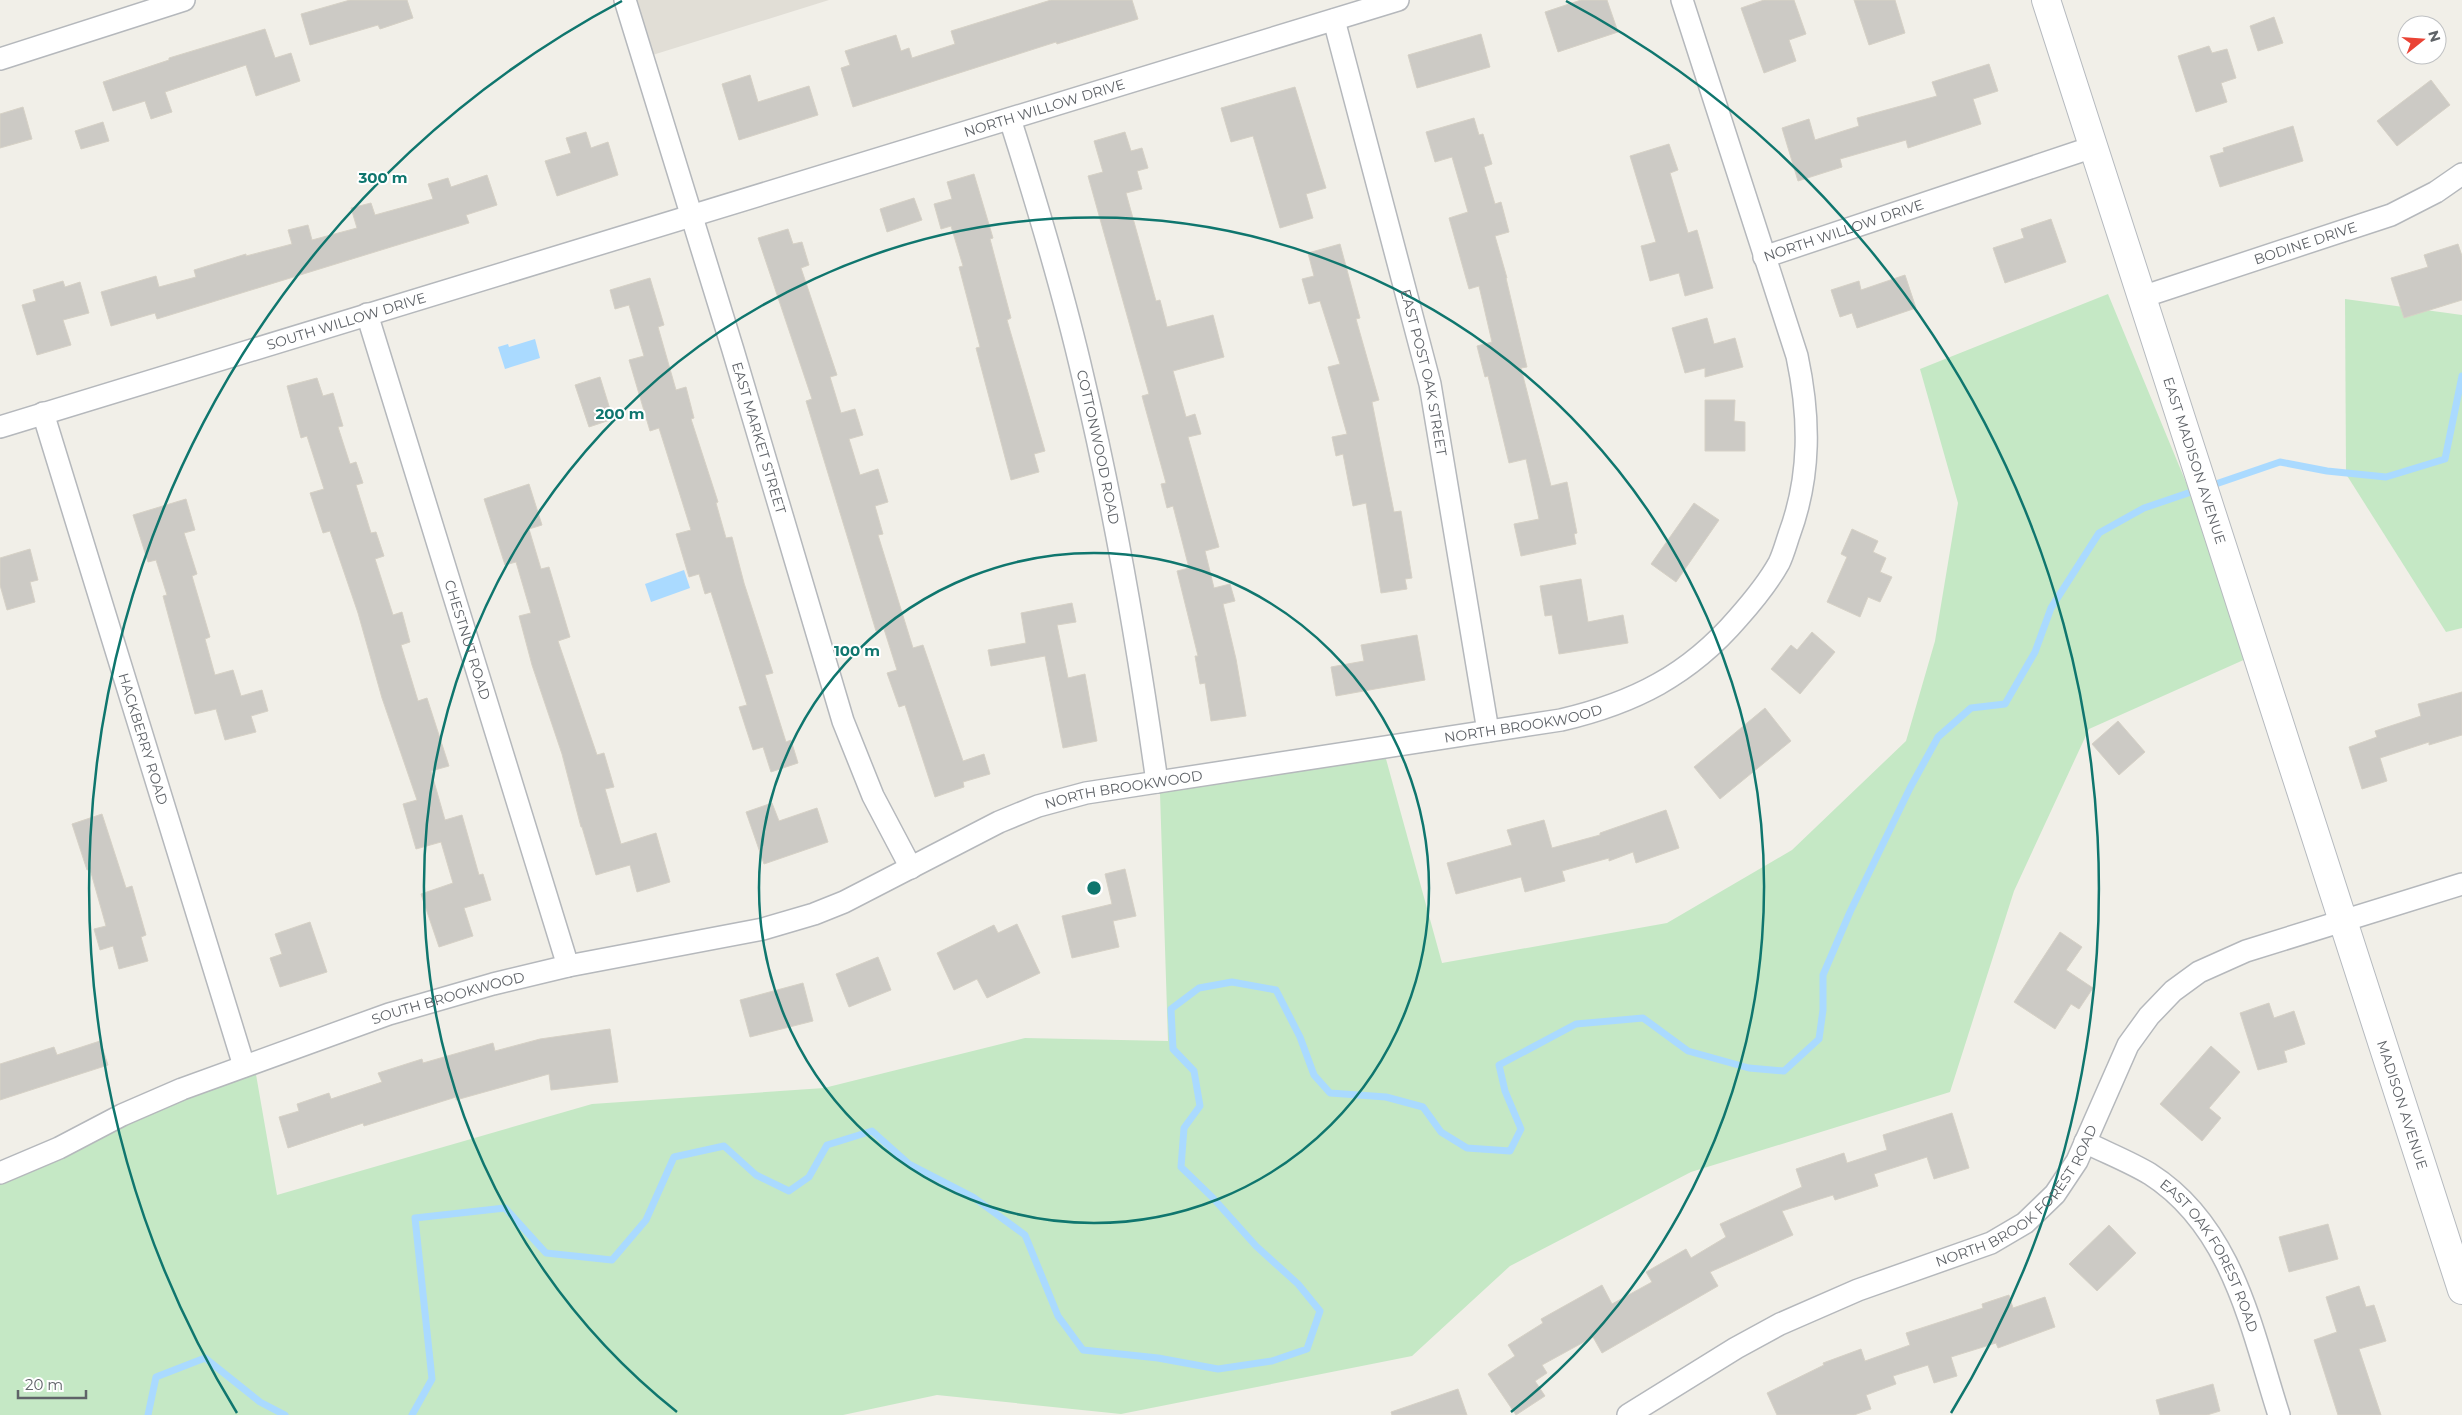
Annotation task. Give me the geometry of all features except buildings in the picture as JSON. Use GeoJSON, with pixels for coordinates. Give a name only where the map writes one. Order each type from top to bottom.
{"type":"FeatureCollection","features":[{"type":"Feature","properties":{"kind":"main road","name":"EAST MADISON AVENUE"},"geometry":{"type":"LineString","coordinates":[[2046,0],[2344,921]]}},
{"type":"Feature","properties":{"kind":"main road","name":"MADISON AVENUE"},"geometry":{"type":"LineString","coordinates":[[2344,921],[2462,1290]]}},
{"type":"Feature","properties":{"kind":"street"},"geometry":{"type":"LineString","coordinates":[[0,59],[184,0]]}},
{"type":"Feature","properties":{"kind":"street","name":"EAST MARKET STREET"},"geometry":{"type":"LineString","coordinates":[[625,0],[692,215],[843,721],[873,796],[911,868]]}},
{"type":"Feature","properties":{"kind":"street","name":"NORTH WILLOW DRIVE"},"geometry":{"type":"LineString","coordinates":[[692,215],[1398,0]]}},
{"type":"Feature","properties":{"kind":"street","name":"NORTH WILLOW DRIVE"},"geometry":{"type":"LineString","coordinates":[[1682,0],[1764,257],[2093,147]]}},
{"type":"Feature","properties":{"kind":"street","name":"EAST POST OAK STREET"},"geometry":{"type":"LineString","coordinates":[[1334,20],[1430,384],[1488,731]]}},
{"type":"Feature","properties":{"kind":"street","name":"COTTONWOOD ROAD"},"geometry":{"type":"LineString","coordinates":[[1010,119],[1059,282],[1100,448],[1132,615],[1157,782]]}},
{"type":"Feature","properties":{"kind":"street","name":"BODINE DRIVE"},"geometry":{"type":"LineString","coordinates":[[2142,297],[2390,215],[2436,192],[2462,174]]}},
{"type":"Feature","properties":{"kind":"street","name":"SOUTH WILLOW DRIVE"},"geometry":{"type":"LineString","coordinates":[[0,427],[692,215]]}},
{"type":"Feature","properties":{"kind":"street","name":"NORTH BROOKWOOD"},"geometry":{"type":"LineString","coordinates":[[911,868],[999,822],[1038,806],[1086,793],[1561,720],[1595,712],[1640,695],[1670,678],[1698,658],[1724,634],[1759,593],[1779,562],[1801,498],[1807,450],[1806,410],[1797,356],[1764,257]]}},
{"type":"Feature","properties":{"kind":"street","name":"CHESTNUT ROAD"},"geometry":{"type":"LineString","coordinates":[[367,314],[568,966]]}},
{"type":"Feature","properties":{"kind":"street","name":"HACKBERRY ROAD"},"geometry":{"type":"LineString","coordinates":[[43,413],[244,1066]]}},
{"type":"Feature","properties":{"kind":"street","name":"SOUTH BROOKWOOD"},"geometry":{"type":"LineString","coordinates":[[0,1173],[59,1148],[122,1115],[182,1089],[388,1014],[493,984],[568,966],[763,929],[839,904],[911,868]]}},
{"type":"Feature","properties":{"kind":"street","name":"NORTH BROOK FOREST ROAD"},"geometry":{"type":"LineString","coordinates":[[1628,1415],[1736,1348],[1780,1324],[1858,1290],[1991,1243],[2009,1234],[2042,1209],[2055,1194],[2077,1161],[2128,1045],[2149,1016],[2173,992],[2199,972],[2229,957],[2462,884]]}},
{"type":"Feature","properties":{"kind":"street","name":"EAST OAK FOREST ROAD"},"geometry":{"type":"LineString","coordinates":[[2085,1142],[2150,1174],[2177,1195],[2204,1224],[2222,1251],[2234,1276],[2279,1415]]}},
{"type":"Feature","properties":{"kind":"shaded area"},"geometry":{"type":"Polygon","coordinates":[[[625,0],[829,0],[643,58],[625,0]]]}},
{"type":"Feature","properties":{"kind":"green space"},"geometry":{"type":"Polygon","coordinates":[[[2108,294],[2257,654],[2089,729],[2014,891],[1950,1092],[1691,1172],[1510,1266],[1412,1356],[1121,1414],[937,1395],[843,1415],[0,1415],[0,1168],[254,1063],[277,1195],[592,1104],[824,1088],[1025,1038],[1168,1041],[1160,793],[1383,748],[1442,963],[1667,923],[1792,850],[1906,741],[1935,641],[1958,503],[1920,369],[2108,294]]]}},
{"type":"Feature","properties":{"kind":"green space"},"geometry":{"type":"Polygon","coordinates":[[[2345,299],[2462,315],[2462,628],[2446,632],[2346,474],[2345,299]]]}},
{"type":"Feature","properties":{"kind":"water"},"geometry":{"type":"Polygon","coordinates":[[[535,339],[540,358],[505,369],[498,347],[508,344],[509,347],[535,339]]]}},
{"type":"Feature","properties":{"kind":"water"},"geometry":{"type":"Polygon","coordinates":[[[684,570],[690,588],[651,602],[645,584],[684,570]]]}},
{"type":"Feature","properties":{"kind":"waterway"},"geometry":{"type":"LineString","coordinates":[[2207,487],[2280,462],[2327,471],[2386,477],[2445,459],[2462,376]]}},
{"type":"Feature","properties":{"kind":"waterway"},"geometry":{"type":"LineString","coordinates":[[412,1415],[432,1379],[415,1218],[505,1208],[546,1253],[612,1260],[646,1220],[674,1157],[724,1146],[756,1175],[789,1191],[809,1177],[827,1145],[872,1131],[909,1164],[973,1197],[1025,1235],[1058,1316],[1083,1350],[1158,1358],[1218,1369],[1272,1361],[1307,1349],[1320,1311],[1298,1284],[1256,1246],[1213,1198],[1181,1167],[1184,1128],[1200,1106],[1194,1071],[1173,1049],[1171,1009],[1199,988],[1232,982],[1276,990],[1300,1037],[1314,1075],[1330,1093],[1386,1097],[1423,1107],[1441,1132],[1467,1148],[1510,1151],[1521,1129],[1505,1091],[1499,1065],[1576,1024],[1643,1018],[1688,1051],[1749,1068],[1784,1071],[1819,1039],[1823,1010],[1823,975],[1850,912],[1910,788],[1938,737],[1971,708],[2005,704],[2035,652],[2051,608],[2099,533],[2144,508],[2197,490]]}},
{"type":"Feature","properties":{"kind":"waterway"},"geometry":{"type":"LineString","coordinates":[[148,1415],[156,1377],[205,1358],[260,1402],[285,1415]]}}]}
